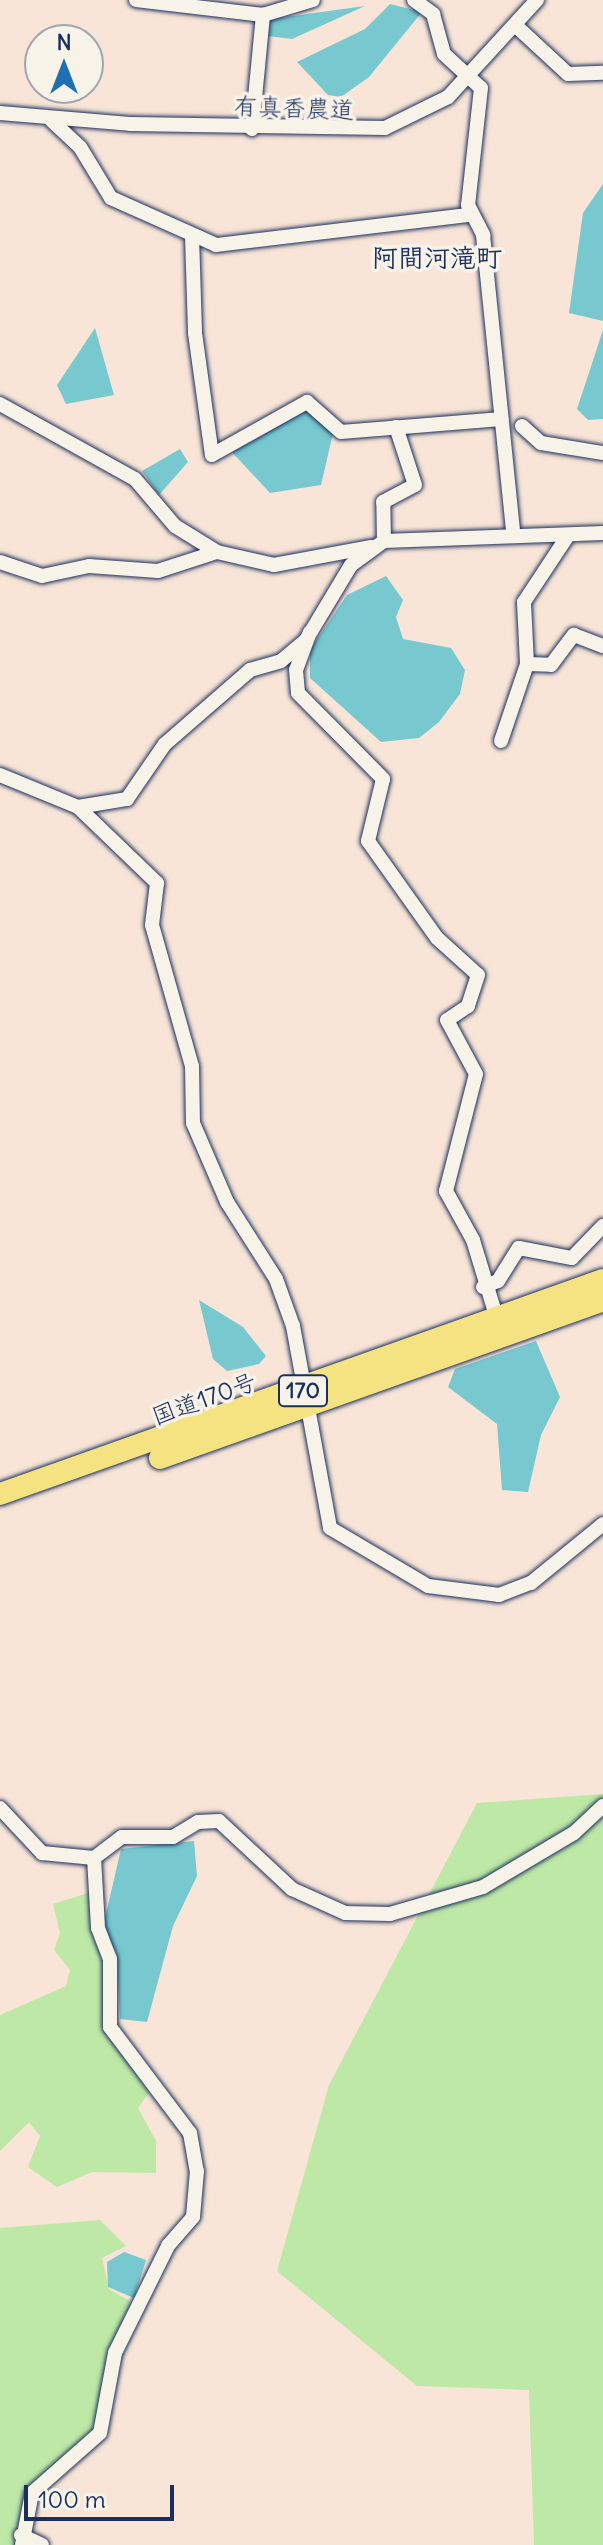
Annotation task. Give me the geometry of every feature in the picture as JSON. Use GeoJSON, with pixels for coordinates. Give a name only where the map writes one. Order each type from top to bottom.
{"type":"FeatureCollection","features":[{"type":"Feature","properties":{"kind":"highway","name":"国道170号"},"geometry":{"type":"LineString","coordinates":[[0,1509],[306,1398],[497,1319],[603,1280]]}},
{"type":"Feature","properties":{"kind":"highway","name":"国道170号"},"geometry":{"type":"LineString","coordinates":[[0,1494],[603,1300]]}},
{"type":"Feature","properties":{"kind":"street"},"geometry":{"type":"LineString","coordinates":[[136,0],[222,5],[263,15],[313,0]]}},
{"type":"Feature","properties":{"kind":"street"},"geometry":{"type":"LineString","coordinates":[[414,0],[433,14],[444,54],[472,74],[482,114],[472,138],[469,215],[483,235],[513,532]]}},
{"type":"Feature","properties":{"kind":"street","name":"有真香農道"},"geometry":{"type":"LineString","coordinates":[[0,113],[52,121],[252,129],[385,128],[427,111],[472,74],[537,0]]}},
{"type":"Feature","properties":{"kind":"street"},"geometry":{"type":"LineString","coordinates":[[252,129],[263,15]]}},
{"type":"Feature","properties":{"kind":"street"},"geometry":{"type":"LineString","coordinates":[[515,25],[568,74],[603,73]]}},
{"type":"Feature","properties":{"kind":"street"},"geometry":{"type":"LineString","coordinates":[[52,121],[80,147],[111,198],[216,245],[469,215]]}},
{"type":"Feature","properties":{"kind":"street"},"geometry":{"type":"LineString","coordinates":[[192,236],[195,333],[212,455],[307,402],[341,432],[501,419]]}},
{"type":"Feature","properties":{"kind":"street"},"geometry":{"type":"LineString","coordinates":[[0,404],[135,479],[175,526],[217,552],[274,565],[378,544],[513,532],[567,537],[603,533]]}},
{"type":"Feature","properties":{"kind":"street"},"geometry":{"type":"LineString","coordinates":[[522,426],[541,443],[603,453]]}},
{"type":"Feature","properties":{"kind":"street"},"geometry":{"type":"LineString","coordinates":[[396,427],[415,485],[383,502],[378,544],[351,565],[310,632],[296,670],[298,693],[383,779],[382,807],[368,841],[437,938],[478,975],[468,1006],[447,1020],[476,1074],[446,1191],[473,1240],[483,1287],[497,1319]]}},
{"type":"Feature","properties":{"kind":"street"},"geometry":{"type":"LineString","coordinates":[[501,741],[527,664],[524,602],[567,537]]}},
{"type":"Feature","properties":{"kind":"street"},"geometry":{"type":"LineString","coordinates":[[0,562],[42,576],[89,566],[158,571],[217,552]]}},
{"type":"Feature","properties":{"kind":"street"},"geometry":{"type":"LineString","coordinates":[[78,807],[127,799],[165,744],[250,670],[281,661],[310,632]]}},
{"type":"Feature","properties":{"kind":"street"},"geometry":{"type":"LineString","coordinates":[[527,664],[551,665],[574,635],[603,646]]}},
{"type":"Feature","properties":{"kind":"street"},"geometry":{"type":"LineString","coordinates":[[0,775],[78,807],[155,878],[152,925],[192,1066],[193,1123],[227,1202],[276,1279],[306,1398],[330,1528],[428,1586],[462,1595],[517,1589],[603,1524]]}},
{"type":"Feature","properties":{"kind":"street"},"geometry":{"type":"LineString","coordinates":[[483,1287],[498,1281],[519,1248],[572,1258],[603,1226]]}},
{"type":"Feature","properties":{"kind":"street"},"geometry":{"type":"LineString","coordinates":[[0,1808],[42,1853],[94,1858],[122,1837],[173,1837],[198,1822],[219,1821],[292,1889],[345,1913],[390,1914],[483,1887],[574,1833],[603,1806]]}},
{"type":"Feature","properties":{"kind":"street"},"geometry":{"type":"LineString","coordinates":[[42,2545],[22,2540],[32,2493],[100,2433],[115,2353],[168,2246],[193,2217],[197,2171],[190,2133],[110,2027],[110,1959],[98,1928],[94,1858]]}},
{"type":"Feature","properties":{"kind":"green space"},"geometry":{"type":"Polygon","coordinates":[[[603,1794],[603,2545],[534,2545],[529,2390],[417,2386],[277,2271],[329,2085],[477,1803],[603,1794]]]}},
{"type":"Feature","properties":{"kind":"green space"},"geometry":{"type":"Polygon","coordinates":[[[91,1892],[93,1936],[110,1959],[110,2027],[156,2083],[138,2108],[156,2141],[156,2173],[92,2172],[57,2187],[28,2167],[40,2136],[29,2122],[0,2151],[0,2015],[66,1986],[70,1970],[54,1950],[60,1933],[53,1904],[91,1892]]]}},
{"type":"Feature","properties":{"kind":"green space"},"geometry":{"type":"Polygon","coordinates":[[[100,2220],[126,2246],[102,2258],[109,2289],[133,2303],[104,2420],[26,2502],[33,2545],[0,2545],[0,2228],[100,2220]]]}},
{"type":"Feature","properties":{"kind":"water"},"geometry":{"type":"Polygon","coordinates":[[[390,4],[422,12],[369,77],[341,97],[328,95],[297,62],[365,29],[390,4]]]}},
{"type":"Feature","properties":{"kind":"water"},"geometry":{"type":"Polygon","coordinates":[[[365,6],[292,39],[268,36],[271,19],[365,6]]]}},
{"type":"Feature","properties":{"kind":"water"},"geometry":{"type":"Polygon","coordinates":[[[603,184],[603,321],[569,313],[583,213],[603,184]]]}},
{"type":"Feature","properties":{"kind":"water"},"geometry":{"type":"Polygon","coordinates":[[[95,328],[114,395],[66,404],[57,385],[95,328]]]}},
{"type":"Feature","properties":{"kind":"water"},"geometry":{"type":"Polygon","coordinates":[[[603,330],[603,419],[588,420],[577,409],[603,330]]]}},
{"type":"Feature","properties":{"kind":"water"},"geometry":{"type":"Polygon","coordinates":[[[304,405],[333,433],[321,485],[270,493],[229,449],[304,405]]]}},
{"type":"Feature","properties":{"kind":"water"},"geometry":{"type":"Polygon","coordinates":[[[180,449],[188,462],[159,495],[142,471],[180,449]]]}},
{"type":"Feature","properties":{"kind":"water"},"geometry":{"type":"Polygon","coordinates":[[[386,576],[403,600],[396,617],[403,639],[451,648],[465,670],[460,694],[439,722],[419,738],[381,742],[310,678],[310,650],[347,595],[386,576]]]}},
{"type":"Feature","properties":{"kind":"water"},"geometry":{"type":"Polygon","coordinates":[[[199,1300],[243,1327],[266,1356],[259,1364],[227,1371],[213,1359],[199,1300]]]}},
{"type":"Feature","properties":{"kind":"water"},"geometry":{"type":"Polygon","coordinates":[[[536,1341],[560,1397],[541,1435],[528,1492],[502,1490],[497,1424],[448,1387],[455,1369],[536,1341]]]}},
{"type":"Feature","properties":{"kind":"water"},"geometry":{"type":"Polygon","coordinates":[[[194,1841],[197,1876],[173,1926],[147,2022],[120,2019],[117,1954],[103,1927],[121,1849],[194,1841]]]}},
{"type":"Feature","properties":{"kind":"water"},"geometry":{"type":"Polygon","coordinates":[[[124,2252],[146,2260],[134,2298],[108,2287],[107,2262],[124,2252]]]}},
{"type":"Feature","properties":{"kind":"district","name":"阿間河滝町"},"geometry":{"type":"Point","coordinates":[437,258]}}]}
